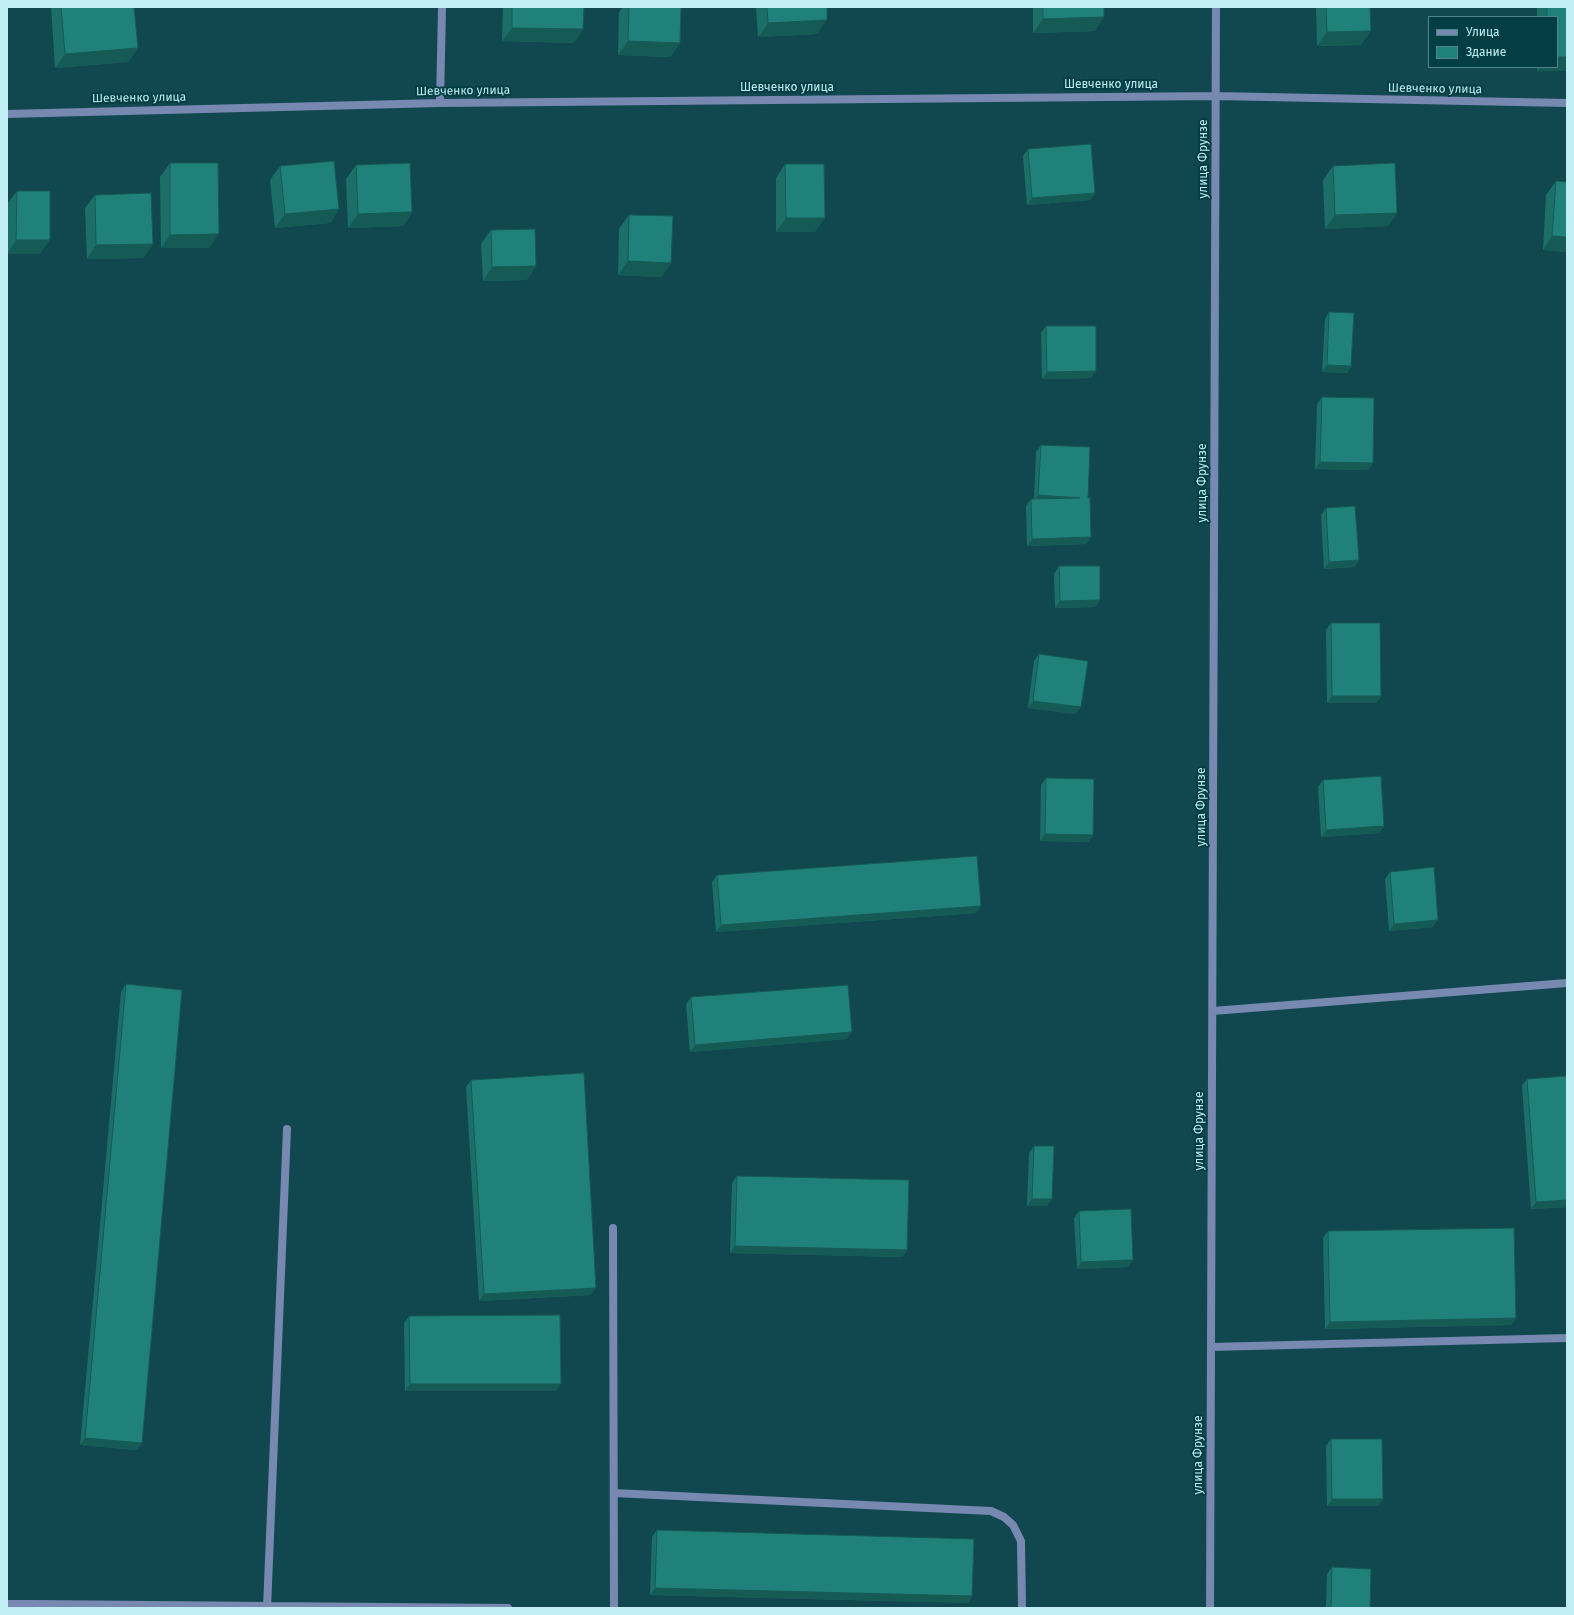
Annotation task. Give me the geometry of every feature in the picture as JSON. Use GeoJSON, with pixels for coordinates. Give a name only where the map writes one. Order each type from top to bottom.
{"type":"FeatureCollection","features":[{"type":"Feature","properties":{"kind":"street"},"geometry":{"type":"LineString","coordinates":[[440,103],[442,7]]}},
{"type":"Feature","properties":{"kind":"street","name":"улица Фрунзе"},"geometry":{"type":"LineString","coordinates":[[1210,1608],[1216,7]]}},
{"type":"Feature","properties":{"kind":"street","name":"Шевченко улица"},"geometry":{"type":"LineString","coordinates":[[7,114],[440,103],[1216,96],[1567,103]]}},
{"type":"Feature","properties":{"kind":"street"},"geometry":{"type":"LineString","coordinates":[[1213,1011],[1567,983]]}},
{"type":"Feature","properties":{"kind":"street"},"geometry":{"type":"LineString","coordinates":[[267,1607],[287,1128]]}},
{"type":"Feature","properties":{"kind":"street"},"geometry":{"type":"LineString","coordinates":[[613,1228],[614,1608]]}},
{"type":"Feature","properties":{"kind":"street"},"geometry":{"type":"LineString","coordinates":[[1211,1347],[1567,1338]]}},
{"type":"Feature","properties":{"kind":"street"},"geometry":{"type":"LineString","coordinates":[[614,1492],[991,1511],[1004,1517],[1013,1525],[1021,1541],[1022,1608]]}},
{"type":"Feature","properties":{"kind":"street"},"geometry":{"type":"LineString","coordinates":[[7,1604],[32,1606],[508,1608]]}},
{"type":"Feature","properties":{"kind":"building"},"geometry":{"type":"Polygon","coordinates":[[[61,7],[134,7],[138,48],[65,54],[61,7]]]}},
{"type":"Feature","properties":{"kind":"building"},"geometry":{"type":"Polygon","coordinates":[[[512,7],[584,7],[583,29],[512,28],[512,7]]]}},
{"type":"Feature","properties":{"kind":"building"},"geometry":{"type":"Polygon","coordinates":[[[629,7],[681,7],[680,43],[628,41],[629,7]]]}},
{"type":"Feature","properties":{"kind":"building"},"geometry":{"type":"Polygon","coordinates":[[[767,7],[827,7],[827,20],[768,23],[767,7]]]}},
{"type":"Feature","properties":{"kind":"building"},"geometry":{"type":"Polygon","coordinates":[[[1043,7],[1104,7],[1104,17],[1043,19],[1043,7]]]}},
{"type":"Feature","properties":{"kind":"building"},"geometry":{"type":"Polygon","coordinates":[[[1326,7],[1370,7],[1371,31],[1327,32],[1326,7]]]}},
{"type":"Feature","properties":{"kind":"building"},"geometry":{"type":"Polygon","coordinates":[[[1547,7],[1567,7],[1567,57],[1558,57],[1558,16],[1547,16],[1547,7]]]}},
{"type":"Feature","properties":{"kind":"building"},"geometry":{"type":"Polygon","coordinates":[[[1091,144],[1095,193],[1032,198],[1028,149],[1091,144]]]}},
{"type":"Feature","properties":{"kind":"building"},"geometry":{"type":"Polygon","coordinates":[[[334,161],[339,209],[285,214],[280,166],[334,161]]]}},
{"type":"Feature","properties":{"kind":"building"},"geometry":{"type":"Polygon","coordinates":[[[170,163],[218,163],[219,234],[170,235],[170,163]]]}},
{"type":"Feature","properties":{"kind":"building"},"geometry":{"type":"Polygon","coordinates":[[[410,163],[412,212],[358,214],[356,165],[410,163]]]}},
{"type":"Feature","properties":{"kind":"building"},"geometry":{"type":"Polygon","coordinates":[[[1395,163],[1397,213],[1335,215],[1333,166],[1395,163]]]}},
{"type":"Feature","properties":{"kind":"building"},"geometry":{"type":"Polygon","coordinates":[[[785,164],[824,164],[825,218],[786,218],[785,164]]]}},
{"type":"Feature","properties":{"kind":"building"},"geometry":{"type":"Polygon","coordinates":[[[1556,181],[1567,182],[1567,237],[1552,236],[1556,181]]]}},
{"type":"Feature","properties":{"kind":"building"},"geometry":{"type":"Polygon","coordinates":[[[17,191],[50,191],[50,240],[16,240],[17,191]]]}},
{"type":"Feature","properties":{"kind":"building"},"geometry":{"type":"Polygon","coordinates":[[[151,193],[153,244],[96,245],[95,195],[151,193]]]}},
{"type":"Feature","properties":{"kind":"building"},"geometry":{"type":"Polygon","coordinates":[[[629,215],[673,216],[671,263],[628,261],[629,215]]]}},
{"type":"Feature","properties":{"kind":"building"},"geometry":{"type":"Polygon","coordinates":[[[535,229],[536,266],[492,267],[491,230],[535,229]]]}},
{"type":"Feature","properties":{"kind":"building"},"geometry":{"type":"Polygon","coordinates":[[[1329,312],[1354,313],[1351,366],[1327,365],[1329,312]]]}},
{"type":"Feature","properties":{"kind":"building"},"geometry":{"type":"Polygon","coordinates":[[[1046,326],[1096,326],[1096,371],[1047,372],[1046,326]]]}},
{"type":"Feature","properties":{"kind":"building"},"geometry":{"type":"Polygon","coordinates":[[[1322,397],[1374,398],[1373,463],[1320,462],[1322,397]]]}},
{"type":"Feature","properties":{"kind":"building"},"geometry":{"type":"Polygon","coordinates":[[[1041,445],[1090,447],[1088,498],[1090,497],[1091,537],[1032,539],[1031,499],[1080,498],[1038,495],[1041,445]]]}},
{"type":"Feature","properties":{"kind":"building"},"geometry":{"type":"Polygon","coordinates":[[[1355,506],[1359,560],[1329,562],[1326,508],[1355,506]]]}},
{"type":"Feature","properties":{"kind":"building"},"geometry":{"type":"Polygon","coordinates":[[[1059,566],[1100,566],[1100,600],[1060,601],[1059,566]]]}},
{"type":"Feature","properties":{"kind":"building"},"geometry":{"type":"Polygon","coordinates":[[[1331,623],[1380,623],[1381,696],[1332,696],[1331,623]]]}},
{"type":"Feature","properties":{"kind":"building"},"geometry":{"type":"Polygon","coordinates":[[[1039,654],[1088,661],[1081,707],[1033,701],[1039,654]]]}},
{"type":"Feature","properties":{"kind":"building"},"geometry":{"type":"Polygon","coordinates":[[[1381,776],[1384,826],[1326,830],[1323,780],[1381,776]]]}},
{"type":"Feature","properties":{"kind":"building"},"geometry":{"type":"Polygon","coordinates":[[[1046,778],[1094,779],[1093,835],[1045,834],[1046,778]]]}},
{"type":"Feature","properties":{"kind":"building"},"geometry":{"type":"Polygon","coordinates":[[[977,856],[981,906],[721,925],[717,875],[977,856]]]}},
{"type":"Feature","properties":{"kind":"building"},"geometry":{"type":"Polygon","coordinates":[[[1434,867],[1438,920],[1394,924],[1390,872],[1434,867]]]}},
{"type":"Feature","properties":{"kind":"building"},"geometry":{"type":"Polygon","coordinates":[[[126,984],[182,990],[142,1443],[85,1438],[126,984]]]}},
{"type":"Feature","properties":{"kind":"building"},"geometry":{"type":"Polygon","coordinates":[[[848,985],[852,1032],[695,1045],[691,997],[848,985]]]}},
{"type":"Feature","properties":{"kind":"building"},"geometry":{"type":"Polygon","coordinates":[[[584,1073],[596,1288],[484,1294],[471,1080],[584,1073]]]}},
{"type":"Feature","properties":{"kind":"building"},"geometry":{"type":"Polygon","coordinates":[[[1567,1076],[1567,1200],[1536,1202],[1527,1079],[1567,1076]]]}},
{"type":"Feature","properties":{"kind":"building"},"geometry":{"type":"Polygon","coordinates":[[[1034,1146],[1054,1146],[1052,1199],[1032,1199],[1034,1146]]]}},
{"type":"Feature","properties":{"kind":"building"},"geometry":{"type":"Polygon","coordinates":[[[737,1176],[909,1180],[907,1250],[735,1246],[737,1176]]]}},
{"type":"Feature","properties":{"kind":"building"},"geometry":{"type":"Polygon","coordinates":[[[1131,1209],[1133,1260],[1081,1262],[1079,1211],[1131,1209]]]}},
{"type":"Feature","properties":{"kind":"building"},"geometry":{"type":"Polygon","coordinates":[[[1514,1228],[1516,1318],[1330,1322],[1328,1231],[1514,1228]]]}},
{"type":"Feature","properties":{"kind":"building"},"geometry":{"type":"Polygon","coordinates":[[[560,1315],[561,1384],[410,1384],[409,1316],[560,1315]]]}},
{"type":"Feature","properties":{"kind":"building"},"geometry":{"type":"Polygon","coordinates":[[[1331,1439],[1382,1439],[1383,1499],[1332,1499],[1331,1439]]]}},
{"type":"Feature","properties":{"kind":"building"},"geometry":{"type":"Polygon","coordinates":[[[657,1530],[974,1539],[972,1596],[655,1588],[657,1530]]]}},
{"type":"Feature","properties":{"kind":"building"},"geometry":{"type":"Polygon","coordinates":[[[1332,1567],[1371,1569],[1370,1608],[1331,1608],[1332,1567]]]}}]}
